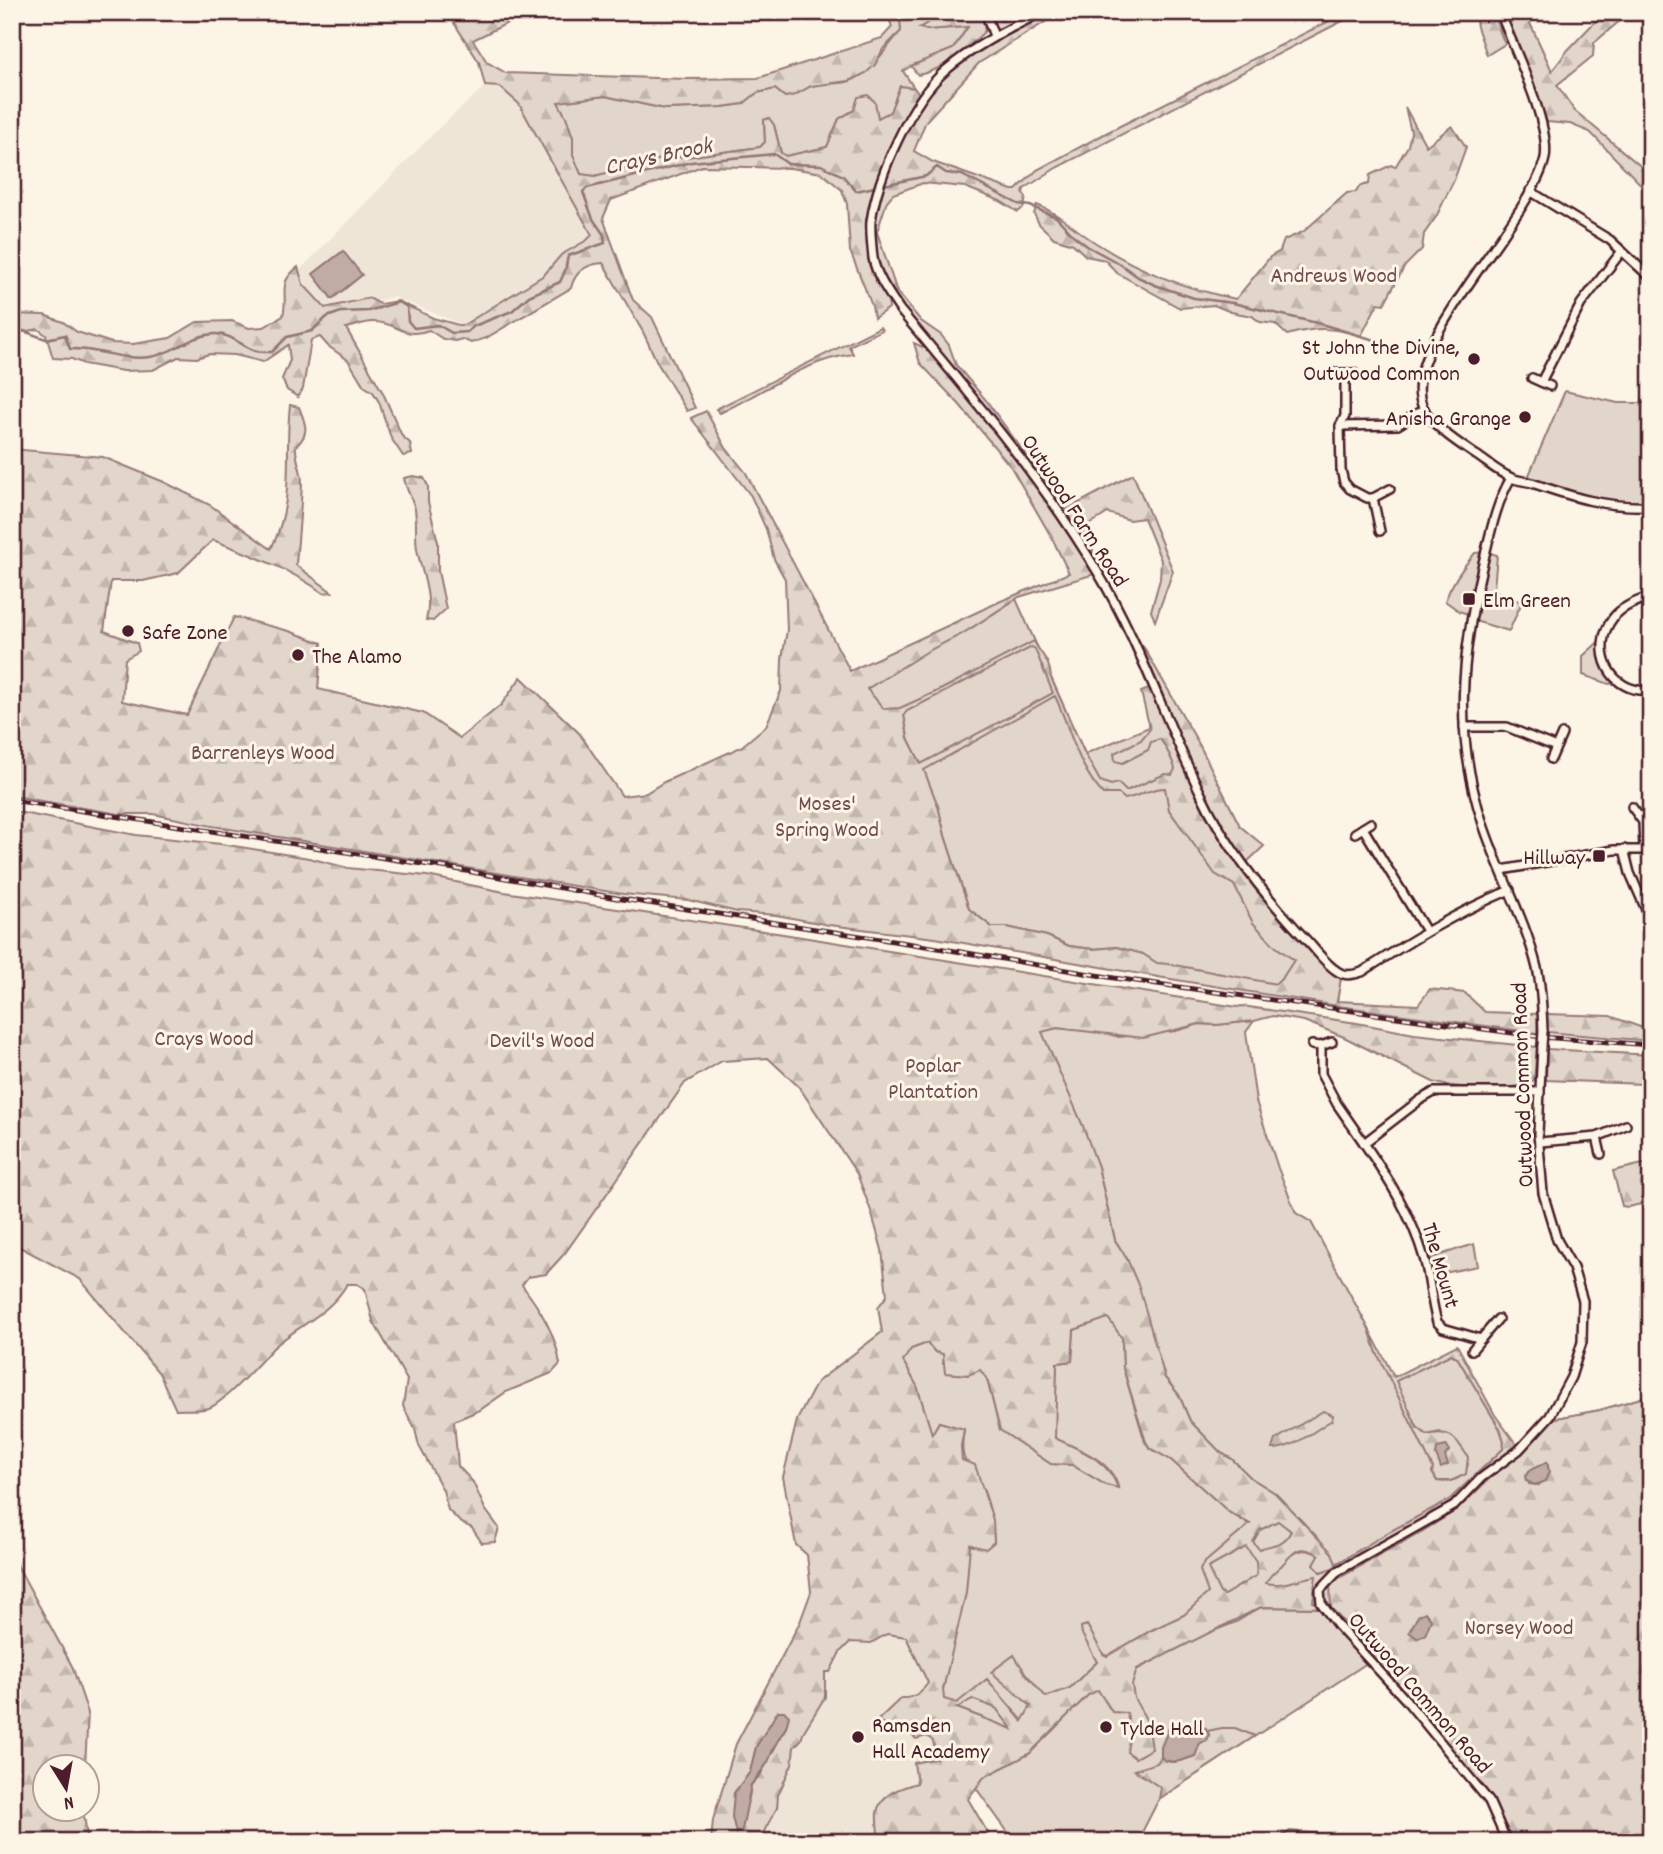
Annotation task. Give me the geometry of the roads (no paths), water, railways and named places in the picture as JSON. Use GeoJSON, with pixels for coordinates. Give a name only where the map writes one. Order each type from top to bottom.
{"type":"FeatureCollection","features":[{"type":"Feature","properties":{"kind":"street"},"geometry":{"type":"LineString","coordinates":[[985,12],[994,36]]}},
{"type":"Feature","properties":{"kind":"street","name":"Outwood Farm Road"},"geometry":{"type":"LineString","coordinates":[[1042,12],[994,36],[945,70],[918,103],[895,146],[871,222],[873,261],[887,289],[900,310],[997,426],[1063,518],[1098,573],[1202,797],[1242,861],[1285,917],[1339,973],[1352,975],[1362,972],[1426,931],[1510,890]]}},
{"type":"Feature","properties":{"kind":"street"},"geometry":{"type":"LineString","coordinates":[[1500,12],[1543,123],[1545,155],[1538,178],[1475,271],[1438,334],[1424,367],[1419,393],[1424,409],[1442,428],[1464,447],[1511,478],[1584,501],[1607,505],[1651,506]]}},
{"type":"Feature","properties":{"kind":"street"},"geometry":{"type":"LineString","coordinates":[[1530,191],[1586,223],[1651,278]]}},
{"type":"Feature","properties":{"kind":"street"},"geometry":{"type":"LineString","coordinates":[[1541,382],[1581,304],[1622,251]]}},
{"type":"Feature","properties":{"kind":"street"},"geometry":{"type":"LineString","coordinates":[[1336,373],[1354,373]]}},
{"type":"Feature","properties":{"kind":"street"},"geometry":{"type":"LineString","coordinates":[[1345,373],[1345,416],[1340,426],[1341,470],[1344,482],[1360,495],[1373,498],[1390,489]]}},
{"type":"Feature","properties":{"kind":"street"},"geometry":{"type":"LineString","coordinates":[[1532,378],[1550,386]]}},
{"type":"Feature","properties":{"kind":"street"},"geometry":{"type":"LineString","coordinates":[[1340,426],[1398,425],[1424,409]]}},
{"type":"Feature","properties":{"kind":"street"},"geometry":{"type":"LineString","coordinates":[[1511,478],[1491,530],[1472,615],[1462,684],[1468,764],[1477,804],[1498,862],[1502,870],[1624,849],[1647,850],[1643,822],[1632,807]]}},
{"type":"Feature","properties":{"kind":"street"},"geometry":{"type":"LineString","coordinates":[[1373,498],[1380,531]]}},
{"type":"Feature","properties":{"kind":"street"},"geometry":{"type":"LineString","coordinates":[[1651,596],[1615,615],[1609,625],[1603,648],[1605,661],[1618,682],[1632,690],[1651,690]]}},
{"type":"Feature","properties":{"kind":"street"},"geometry":{"type":"LineString","coordinates":[[1464,727],[1507,727],[1556,747]]}},
{"type":"Feature","properties":{"kind":"street"},"geometry":{"type":"LineString","coordinates":[[1551,759],[1562,734]]}},
{"type":"Feature","properties":{"kind":"street"},"geometry":{"type":"LineString","coordinates":[[1355,833],[1371,823]]}},
{"type":"Feature","properties":{"kind":"street"},"geometry":{"type":"LineString","coordinates":[[1363,828],[1426,931]]}},
{"type":"Feature","properties":{"kind":"street"},"geometry":{"type":"LineString","coordinates":[[1624,849],[1630,873],[1651,921]]}},
{"type":"Feature","properties":{"kind":"street","name":"Outwood Common Road"},"geometry":{"type":"LineString","coordinates":[[1502,870],[1537,968],[1541,994],[1543,1031],[1538,1134],[1545,1208],[1578,1283],[1584,1317],[1577,1363],[1550,1416],[1519,1450],[1481,1478],[1454,1506],[1338,1571],[1320,1590],[1321,1603],[1338,1626],[1405,1699],[1489,1801],[1507,1842]]}},
{"type":"Feature","properties":{"kind":"street"},"geometry":{"type":"LineString","coordinates":[[1312,1045],[1321,1046],[1332,1042]]}},
{"type":"Feature","properties":{"kind":"street"},"geometry":{"type":"LineString","coordinates":[[1321,1046],[1321,1074],[1337,1104],[1364,1143],[1434,1092],[1540,1092]]}},
{"type":"Feature","properties":{"kind":"street"},"geometry":{"type":"LineString","coordinates":[[1540,1142],[1597,1137],[1626,1125]]}},
{"type":"Feature","properties":{"kind":"street"},"geometry":{"type":"LineString","coordinates":[[1597,1137],[1601,1154]]}},
{"type":"Feature","properties":{"kind":"street","name":"The Mount"},"geometry":{"type":"LineString","coordinates":[[1364,1143],[1391,1182],[1416,1236],[1424,1257],[1437,1322],[1443,1328],[1481,1339]]}},
{"type":"Feature","properties":{"kind":"street"},"geometry":{"type":"LineString","coordinates":[[1472,1350],[1498,1319]]}},
{"type":"Feature","properties":{"kind":"waterway","name":"Crays Brook"},"geometry":{"type":"LineString","coordinates":[[12,327],[46,339],[65,335],[70,349],[140,358],[158,355],[199,337],[216,334],[227,336],[256,351],[272,352],[287,337],[312,331],[327,317],[341,312],[368,311],[399,302],[407,307],[408,321],[414,328],[438,325],[452,333],[467,332],[474,326],[512,311],[529,296],[560,282],[568,256],[605,243],[604,235],[593,219],[583,192],[587,188],[691,162],[774,154],[788,164],[821,165],[843,176],[856,191],[926,176],[937,167],[946,173],[962,175],[1018,204],[1056,217],[1087,246],[1155,285],[1194,298],[1233,303],[1378,341]]}},
{"type":"Feature","properties":{"kind":"railway"},"geometry":{"type":"LineString","coordinates":[[12,800],[455,869],[622,899],[1114,978],[1541,1037],[1651,1045]]}},
{"type":"Feature","properties":{"kind":"place","name":"St John the Divine, Outwood Common"},"geometry":{"type":"Point","coordinates":[1474,359]}},
{"type":"Feature","properties":{"kind":"place","name":"Anisha Grange"},"geometry":{"type":"Point","coordinates":[1525,417]}},
{"type":"Feature","properties":{"kind":"place","name":"Elm Green"},"geometry":{"type":"Point","coordinates":[1469,599]}},
{"type":"Feature","properties":{"kind":"place","name":"Safe Zone"},"geometry":{"type":"Point","coordinates":[128,631]}},
{"type":"Feature","properties":{"kind":"place","name":"The Alamo"},"geometry":{"type":"Point","coordinates":[298,655]}},
{"type":"Feature","properties":{"kind":"place","name":"Hillway"},"geometry":{"type":"Point","coordinates":[1599,856]}},
{"type":"Feature","properties":{"kind":"place","name":"Tylde Hall"},"geometry":{"type":"Point","coordinates":[1106,1727]}},
{"type":"Feature","properties":{"kind":"place","name":"Ramsden Hall Academy"},"geometry":{"type":"Point","coordinates":[858,1737]}},
{"type":"Feature","properties":{"kind":"park label","name":"Andrews Wood"},"geometry":{"type":"Point","coordinates":[1334,274]}},
{"type":"Feature","properties":{"kind":"park label","name":"Barrenleys Wood"},"geometry":{"type":"Point","coordinates":[263,751]}},
{"type":"Feature","properties":{"kind":"park label","name":"Moses' Spring Wood"},"geometry":{"type":"Point","coordinates":[827,815]}},
{"type":"Feature","properties":{"kind":"park label","name":"Crays Wood"},"geometry":{"type":"Point","coordinates":[204,1037]}},
{"type":"Feature","properties":{"kind":"park label","name":"Devil's Wood"},"geometry":{"type":"Point","coordinates":[542,1039]}},
{"type":"Feature","properties":{"kind":"park label","name":"Poplar Plantation"},"geometry":{"type":"Point","coordinates":[933,1077]}},
{"type":"Feature","properties":{"kind":"park label","name":"Norsey Wood"},"geometry":{"type":"Point","coordinates":[1519,1626]}}]}
